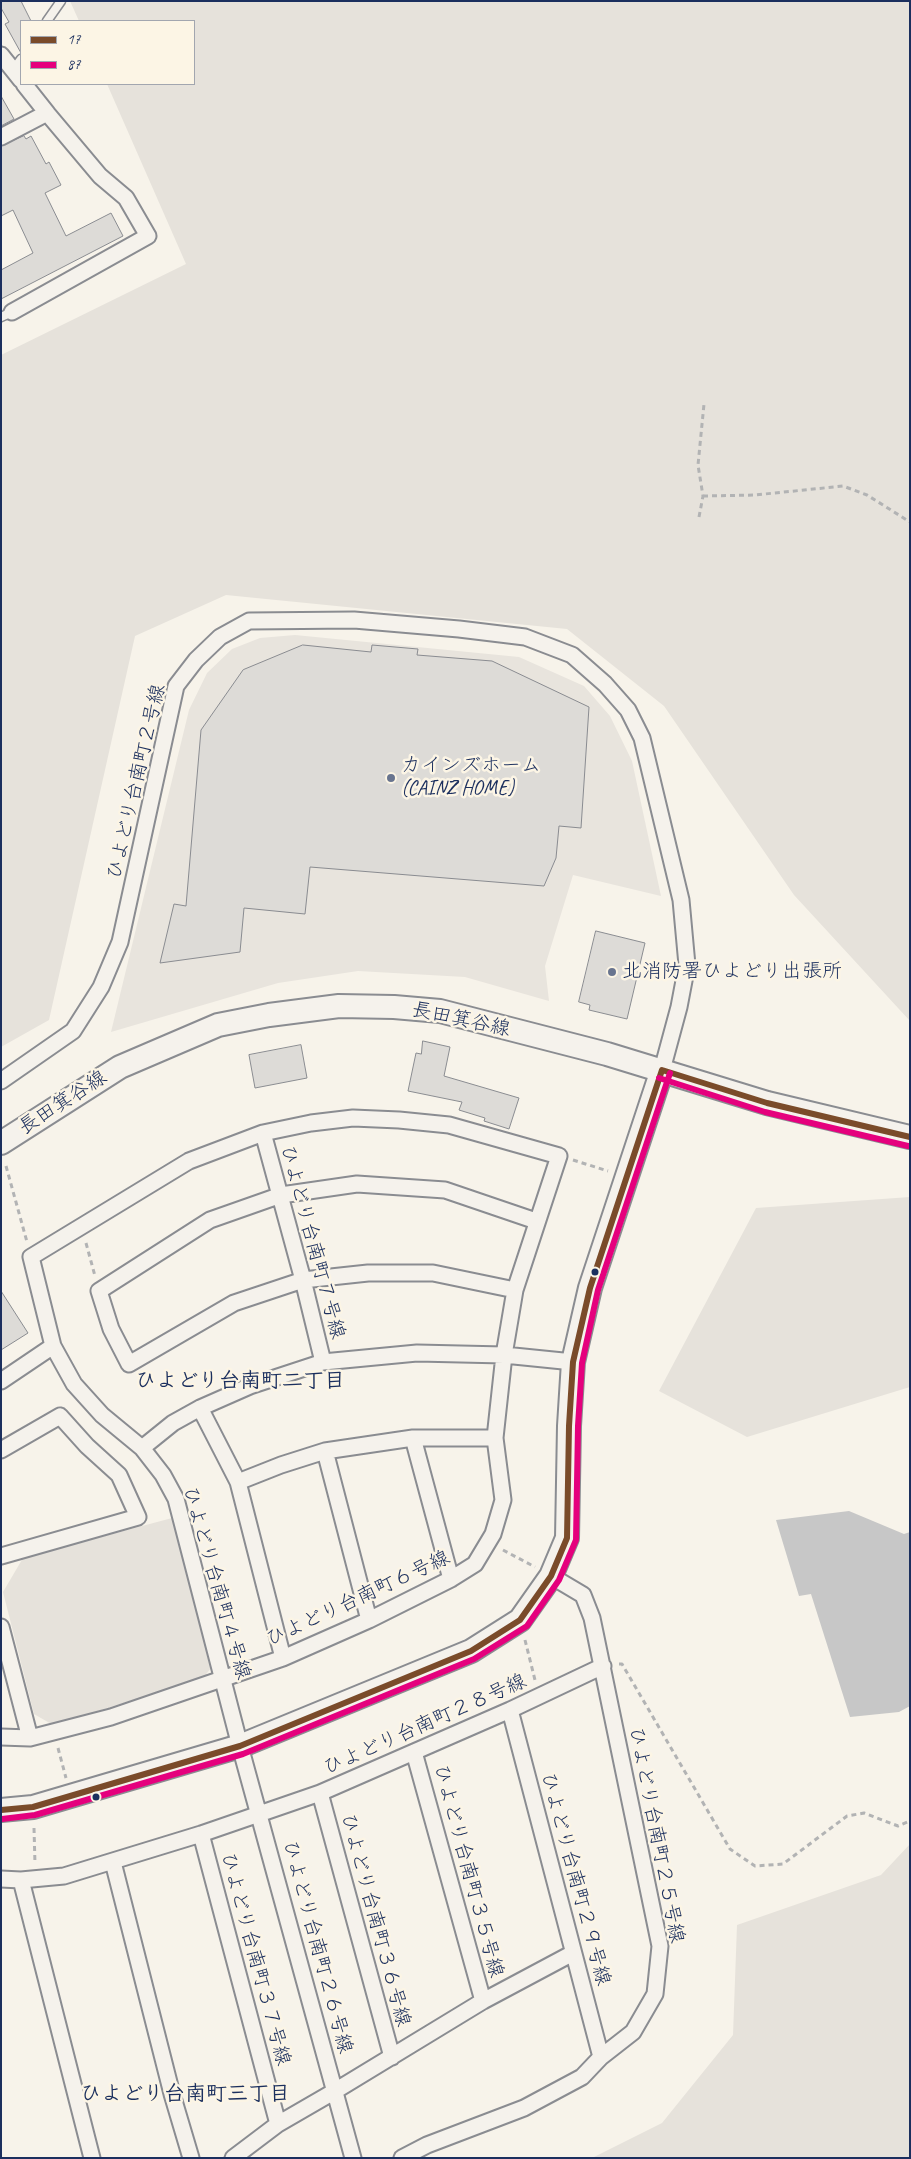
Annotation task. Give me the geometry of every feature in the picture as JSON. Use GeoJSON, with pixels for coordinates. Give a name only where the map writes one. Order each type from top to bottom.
{"type":"FeatureCollection","features":[{"type":"Feature","properties":{"kind":"street"},"geometry":{"type":"LineString","coordinates":[[1,55],[19,70]]}},
{"type":"Feature","properties":{"kind":"street"},"geometry":{"type":"LineString","coordinates":[[7,315],[148,236],[126,198],[100,176],[25,85]]}},
{"type":"Feature","properties":{"kind":"street"},"geometry":{"type":"LineString","coordinates":[[1,138],[48,113]]}},
{"type":"Feature","properties":{"kind":"street","name":"ひよどり台南町２号線"},"geometry":{"type":"LineString","coordinates":[[1,1080],[73,1031],[101,987],[120,942],[176,686],[196,660],[220,636],[249,621],[354,620],[525,637],[572,655],[605,684],[628,710],[642,738],[681,900],[687,965],[679,1008],[662,1070]]}},
{"type":"Feature","properties":{"kind":"street","name":"長田箕谷線"},"geometry":{"type":"LineString","coordinates":[[1,1143],[120,1067],[218,1026],[269,1014],[338,1006],[394,1007],[440,1011],[607,1054],[766,1103],[910,1137]]}},
{"type":"Feature","properties":{"kind":"street"},"geometry":{"type":"LineString","coordinates":[[1,1810],[33,1807],[240,1746],[470,1651],[520,1620],[551,1576],[567,1538],[572,1362],[590,1288],[662,1070]]}},
{"type":"Feature","properties":{"kind":"street"},"geometry":{"type":"LineString","coordinates":[[31,1257],[189,1161],[263,1133],[311,1123],[353,1118],[449,1125],[558,1156],[515,1290],[504,1355]]}},
{"type":"Feature","properties":{"kind":"street","name":"ひよどり台南町７号線"},"geometry":{"type":"LineString","coordinates":[[263,1133],[281,1195],[323,1362]]}},
{"type":"Feature","properties":{"kind":"street"},"geometry":{"type":"LineString","coordinates":[[515,1290],[434,1273],[368,1273],[303,1280],[234,1303],[129,1364],[111,1329],[99,1291],[210,1220],[281,1195],[357,1184],[445,1190],[536,1221]]}},
{"type":"Feature","properties":{"kind":"street","name":"ひよどり台南町４号線"},"geometry":{"type":"LineString","coordinates":[[31,1257],[54,1346],[80,1390],[102,1415],[142,1448],[163,1475],[176,1499],[240,1746]]}},
{"type":"Feature","properties":{"kind":"street"},"geometry":{"type":"LineString","coordinates":[[1,1381],[54,1346]]}},
{"type":"Feature","properties":{"kind":"street"},"geometry":{"type":"LineString","coordinates":[[142,1448],[173,1423],[200,1408],[250,1386],[323,1362],[417,1353],[504,1355],[572,1362]]}},
{"type":"Feature","properties":{"kind":"street","name":"ひよどり台南町６号線"},"geometry":{"type":"LineString","coordinates":[[1,1737],[30,1738],[54,1733],[111,1717],[223,1680],[283,1658],[369,1620],[475,1564],[493,1534],[503,1500],[495,1438],[504,1355]]}},
{"type":"Feature","properties":{"kind":"street"},"geometry":{"type":"LineString","coordinates":[[200,1408],[238,1482],[283,1658]]}},
{"type":"Feature","properties":{"kind":"street"},"geometry":{"type":"LineString","coordinates":[[1,1450],[60,1416],[87,1446],[120,1475],[138,1517],[1,1556]]}},
{"type":"Feature","properties":{"kind":"street"},"geometry":{"type":"LineString","coordinates":[[413,1438],[451,1578]]}},
{"type":"Feature","properties":{"kind":"street"},"geometry":{"type":"LineString","coordinates":[[238,1482],[281,1465],[325,1451],[413,1438],[495,1438]]}},
{"type":"Feature","properties":{"kind":"street"},"geometry":{"type":"LineString","coordinates":[[325,1451],[369,1620]]}},
{"type":"Feature","properties":{"kind":"street","name":"ひよどり台南町２５号線"},"geometry":{"type":"LineString","coordinates":[[402,2158],[427,2145],[524,2108],[582,2077],[601,2057],[633,2032],[655,1994],[660,1946],[592,1618],[583,1595],[551,1576]]}},
{"type":"Feature","properties":{"kind":"street"},"geometry":{"type":"LineString","coordinates":[[1,1627],[30,1738]]}},
{"type":"Feature","properties":{"kind":"street","name":"ひよどり台南町２８号線"},"geometry":{"type":"LineString","coordinates":[[1,1879],[28,1880],[64,1876],[201,1834],[320,1793],[510,1710],[603,1666]]}},
{"type":"Feature","properties":{"kind":"street","name":"ひよどり台南町２９号線"},"geometry":{"type":"LineString","coordinates":[[510,1710],[601,2057]]}},
{"type":"Feature","properties":{"kind":"street","name":"ひよどり台南町２６号線"},"geometry":{"type":"LineString","coordinates":[[240,1746],[353,2158]]}},
{"type":"Feature","properties":{"kind":"street","name":"ひよどり台南町３５号線"},"geometry":{"type":"LineString","coordinates":[[414,1752],[483,2001]]}},
{"type":"Feature","properties":{"kind":"street","name":"ひよどり台南町３６号線"},"geometry":{"type":"LineString","coordinates":[[320,1793],[392,2057]]}},
{"type":"Feature","properties":{"kind":"street","name":"ひよどり台南町３７号線"},"geometry":{"type":"LineString","coordinates":[[201,1834],[278,2124]]}},
{"type":"Feature","properties":{"kind":"street"},"geometry":{"type":"LineString","coordinates":[[113,1862],[172,2094],[191,2158]]}},
{"type":"Feature","properties":{"kind":"street"},"geometry":{"type":"LineString","coordinates":[[28,1880],[92,2158]]}},
{"type":"Feature","properties":{"kind":"street"},"geometry":{"type":"LineString","coordinates":[[233,2158],[278,2124],[483,2001],[573,1953]]}},
{"type":"Feature","properties":{"kind":"lane"},"geometry":{"type":"LineString","coordinates":[[48,20],[60,1]]}},
{"type":"Feature","properties":{"kind":"path"},"geometry":{"type":"LineString","coordinates":[[698,517],[703,496],[698,464],[704,404]]}},
{"type":"Feature","properties":{"kind":"path"},"geometry":{"type":"LineString","coordinates":[[703,496],[755,495],[843,486],[867,495],[910,522]]}},
{"type":"Feature","properties":{"kind":"path"},"geometry":{"type":"LineString","coordinates":[[558,1156],[628,1177]]}},
{"type":"Feature","properties":{"kind":"path"},"geometry":{"type":"LineString","coordinates":[[6,1166],[31,1257]]}},
{"type":"Feature","properties":{"kind":"path"},"geometry":{"type":"LineString","coordinates":[[82,1226],[99,1291]]}},
{"type":"Feature","properties":{"kind":"path"},"geometry":{"type":"LineString","coordinates":[[489,1542],[551,1576]]}},
{"type":"Feature","properties":{"kind":"path"},"geometry":{"type":"LineString","coordinates":[[520,1620],[539,1695]]}},
{"type":"Feature","properties":{"kind":"path"},"geometry":{"type":"LineString","coordinates":[[603,1666],[622,1664],[730,1849],[755,1866],[783,1864],[847,1816],[864,1814],[898,1826],[910,1821]]}},
{"type":"Feature","properties":{"kind":"path"},"geometry":{"type":"LineString","coordinates":[[54,1733],[70,1796]]}},
{"type":"Feature","properties":{"kind":"path"},"geometry":{"type":"LineString","coordinates":[[28,1880],[33,1807]]}},
{"type":"Feature","properties":{"kind":"shaded area"},"geometry":{"type":"Polygon","coordinates":[[[70,1],[910,1],[910,1021],[794,895],[664,706],[567,629],[226,595],[135,636],[49,1020],[1,1047],[1,355],[186,264],[107,85],[195,85],[195,20],[79,20],[70,1]]]}},
{"type":"Feature","properties":{"kind":"shaded area"},"geometry":{"type":"Polygon","coordinates":[[[295,635],[519,657],[584,686],[610,716],[632,761],[661,896],[573,875],[545,966],[549,1001],[465,977],[358,971],[278,983],[111,1032],[189,710],[207,673],[232,649],[260,638],[295,635]]]}},
{"type":"Feature","properties":{"kind":"shaded area"},"geometry":{"type":"Polygon","coordinates":[[[910,1197],[910,1387],[747,1437],[659,1391],[756,1208],[910,1197]]]}},
{"type":"Feature","properties":{"kind":"shaded area"},"geometry":{"type":"Polygon","coordinates":[[[849,1511],[904,1534],[910,1532],[910,1706],[899,1712],[850,1717],[811,1594],[799,1596],[776,1520],[849,1511]]]}},
{"type":"Feature","properties":{"kind":"shaded area"},"geometry":{"type":"Polygon","coordinates":[[[172,1518],[211,1668],[203,1678],[53,1725],[34,1714],[3,1592],[23,1558],[172,1518]]]}},
{"type":"Feature","properties":{"kind":"shaded area"},"geometry":{"type":"Polygon","coordinates":[[[910,1844],[910,2158],[592,2158],[662,2123],[733,2035],[737,1925],[881,1875],[910,1844]]]}},
{"type":"Feature","properties":{"kind":"building"},"geometry":{"type":"Polygon","coordinates":[[[1,1],[21,1],[30,20],[20,20],[20,51],[5,24],[9,22],[1,8],[1,1]]]}},
{"type":"Feature","properties":{"kind":"building"},"geometry":{"type":"Polygon","coordinates":[[[1,96],[14,119],[1,126],[1,96]]]}},
{"type":"Feature","properties":{"kind":"building"},"geometry":{"type":"Polygon","coordinates":[[[24,136],[26,139],[31,136],[46,164],[49,162],[61,185],[45,193],[66,236],[111,213],[123,236],[1,299],[1,270],[33,253],[13,210],[1,216],[1,146],[24,136]]]}},
{"type":"Feature","properties":{"kind":"building","name":"カインズホーム (CAINZ HOME)"},"geometry":{"type":"Polygon","coordinates":[[[303,645],[371,652],[372,645],[418,649],[417,655],[492,661],[589,707],[581,828],[559,826],[556,858],[544,886],[310,867],[305,914],[244,908],[240,952],[160,963],[174,904],[186,906],[201,730],[243,670],[303,645]]]}},
{"type":"Feature","properties":{"kind":"building","name":"北消防署ひよどり出張所"},"geometry":{"type":"Polygon","coordinates":[[[596,931],[645,943],[627,1019],[589,1010],[590,1005],[579,1002],[596,931]]]}},
{"type":"Feature","properties":{"kind":"building"},"geometry":{"type":"Polygon","coordinates":[[[423,1041],[450,1047],[444,1076],[519,1098],[509,1129],[484,1121],[485,1118],[459,1110],[462,1102],[408,1091],[416,1053],[421,1054],[423,1041]]]}},
{"type":"Feature","properties":{"kind":"building"},"geometry":{"type":"Polygon","coordinates":[[[301,1045],[307,1078],[255,1088],[249,1055],[301,1045]]]}},
{"type":"Feature","properties":{"kind":"building"},"geometry":{"type":"Polygon","coordinates":[[[1,1291],[28,1333],[1,1350],[1,1291]]]}},
{"type":"Feature","properties":{"kind":"transit line","name":"17"},"geometry":{"type":"LineString","coordinates":[[662,1070],[767,1103],[910,1137]]}},
{"type":"Feature","properties":{"kind":"transit line","name":"17"},"geometry":{"type":"LineString","coordinates":[[1,1810],[33,1807],[240,1746],[471,1651],[520,1620],[551,1576],[567,1538],[569,1426],[573,1362],[590,1288],[662,1070]]}},
{"type":"Feature","properties":{"kind":"transit line","name":"87"},"geometry":{"type":"LineString","coordinates":[[2,1819],[35,1815],[243,1754],[474,1659],[527,1626],[559,1580],[576,1540],[578,1426],[582,1363],[598,1290],[670,1073]]}},
{"type":"Feature","properties":{"kind":"transit line","name":"87"},"geometry":{"type":"LineString","coordinates":[[659,1078],[765,1112],[908,1146]]}},
{"type":"Feature","properties":{"kind":"place","name":"カインズホーム (CAINZ HOME)"},"geometry":{"type":"Point","coordinates":[391,778]}},
{"type":"Feature","properties":{"kind":"place","name":"北消防署ひよどり出張所"},"geometry":{"type":"Point","coordinates":[612,972]}},
{"type":"Feature","properties":{"kind":"district","name":"ひよどり台南町二丁目"},"geometry":{"type":"Point","coordinates":[240,1381]}},
{"type":"Feature","properties":{"kind":"district","name":"ひよどり台南町三丁目"},"geometry":{"type":"Point","coordinates":[185,2094]}}]}
